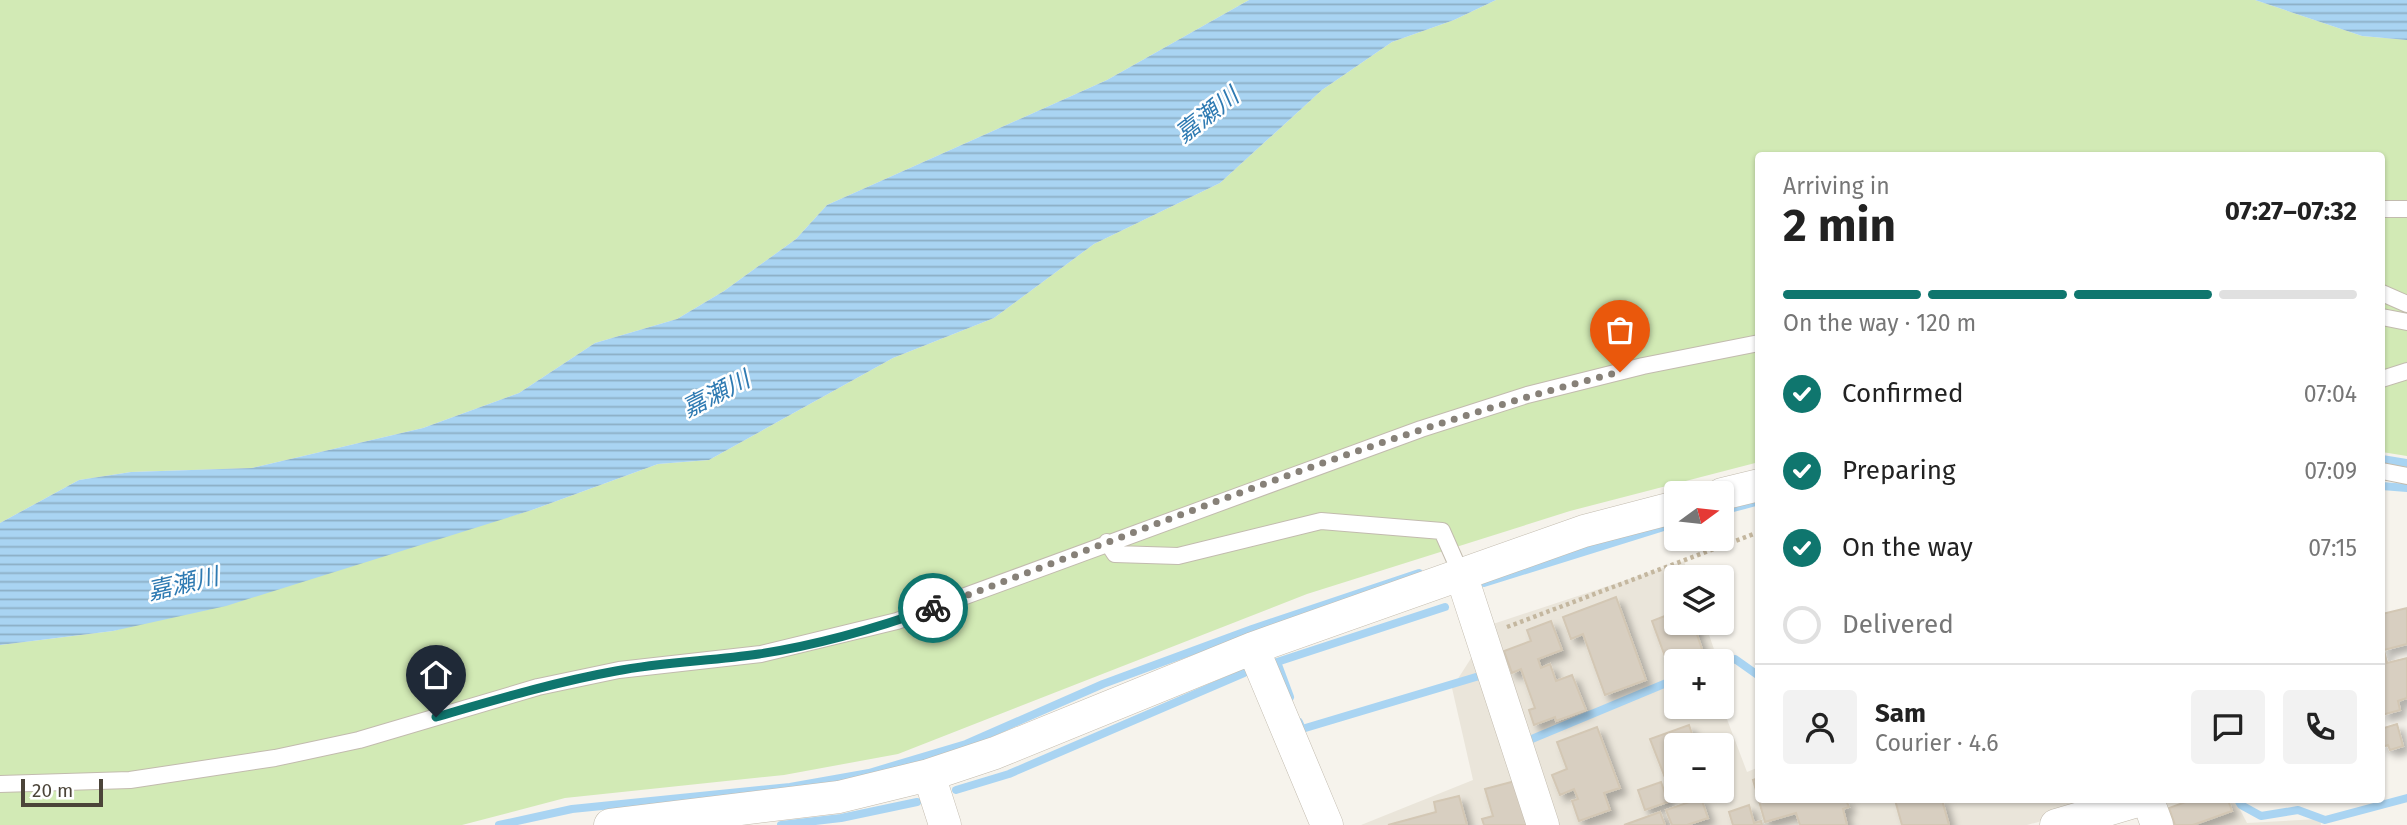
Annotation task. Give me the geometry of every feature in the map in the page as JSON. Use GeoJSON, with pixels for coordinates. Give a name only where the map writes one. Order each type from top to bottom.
{"type":"FeatureCollection","features":[{"type":"Feature","properties":{"kind":"street"},"geometry":{"type":"LineString","coordinates":[[1734,491],[1755,486]]}},
{"type":"Feature","properties":{"kind":"street"},"geometry":{"type":"LineString","coordinates":[[610,825],[839,797],[929,775],[995,753],[1456,562],[1664,510]]}},
{"type":"Feature","properties":{"kind":"street"},"geometry":{"type":"LineString","coordinates":[[1456,562],[1484,636],[1543,825]]}},
{"type":"Feature","properties":{"kind":"street"},"geometry":{"type":"LineString","coordinates":[[1253,648],[1327,825]]}},
{"type":"Feature","properties":{"kind":"street"},"geometry":{"type":"LineString","coordinates":[[929,775],[945,825]]}},
{"type":"Feature","properties":{"kind":"street"},"geometry":{"type":"LineString","coordinates":[[2056,825],[2131,803]]}},
{"type":"Feature","properties":{"kind":"street"},"geometry":{"type":"LineString","coordinates":[[2149,803],[2157,825]]}},
{"type":"Feature","properties":{"kind":"lane"},"geometry":{"type":"LineString","coordinates":[[2385,209],[2407,209]]}},
{"type":"Feature","properties":{"kind":"lane"},"geometry":{"type":"LineString","coordinates":[[2385,294],[2407,304]]}},
{"type":"Feature","properties":{"kind":"lane"},"geometry":{"type":"LineString","coordinates":[[2385,318],[2407,322]]}},
{"type":"Feature","properties":{"kind":"lane"},"geometry":{"type":"LineString","coordinates":[[0,784],[130,780],[275,758],[359,740],[538,687],[619,670],[734,657],[818,642],[897,621],[1421,429],[1527,395],[1643,366],[1755,344]]}},
{"type":"Feature","properties":{"kind":"lane"},"geometry":{"type":"LineString","coordinates":[[2385,378],[2407,371]]}},
{"type":"Feature","properties":{"kind":"lane"},"geometry":{"type":"LineString","coordinates":[[2385,472],[2407,476]]}},
{"type":"Feature","properties":{"kind":"lane"},"geometry":{"type":"LineString","coordinates":[[1107,542],[1115,554],[1178,556],[1321,521],[1442,531],[1456,562]]}},
{"type":"Feature","properties":{"kind":"path"},"geometry":{"type":"LineString","coordinates":[[1484,636],[1755,534]]}},
{"type":"Feature","properties":{"kind":"shaded area"},"geometry":{"type":"Polygon","coordinates":[[[1664,568],[1664,635],[1709,635],[1714,649],[1664,649],[1664,719],[1727,719],[1732,733],[1664,733],[1664,803],[1734,803],[1734,738],[1747,772],[1755,769],[1755,803],[2109,803],[2027,825],[1361,825],[1473,780],[1452,688],[1493,624],[1664,568]]]}},
{"type":"Feature","properties":{"kind":"shaded area"},"geometry":{"type":"Polygon","coordinates":[[[2145,803],[2237,803],[2247,823],[2320,819],[2321,825],[2147,825],[2145,803]]]}},
{"type":"Feature","properties":{"kind":"green space"},"geometry":{"type":"Polygon","coordinates":[[[0,0],[1249,0],[1107,80],[827,205],[796,239],[724,291],[677,319],[595,343],[519,393],[423,428],[252,468],[131,472],[79,480],[0,523],[0,0]]]}},
{"type":"Feature","properties":{"kind":"green space"},"geometry":{"type":"Polygon","coordinates":[[[1496,0],[2255,0],[2362,36],[2407,40],[2407,456],[2385,452],[2385,152],[1755,152],[1755,463],[1686,481],[1664,481],[1664,487],[1570,511],[1307,594],[898,754],[784,775],[565,798],[462,825],[0,825],[0,645],[113,631],[532,510],[658,464],[709,460],[893,358],[994,318],[1094,244],[1220,183],[1322,90],[1392,42],[1454,20],[1496,0]]]}},
{"type":"Feature","properties":{"kind":"water","name":"嘉瀬川"},"geometry":{"type":"Polygon","coordinates":[[[1249,0],[1496,0],[1454,20],[1392,42],[1322,90],[1220,183],[1094,244],[994,318],[893,358],[709,460],[658,464],[532,510],[226,606],[113,631],[0,645],[0,523],[79,480],[131,472],[252,468],[423,428],[519,393],[595,343],[677,319],[724,291],[796,239],[827,205],[1107,80],[1249,0]]]}},
{"type":"Feature","properties":{"kind":"water"},"geometry":{"type":"Polygon","coordinates":[[[2255,0],[2407,0],[2407,40],[2362,36],[2255,0]]]}},
{"type":"Feature","properties":{"kind":"building"},"geometry":{"type":"Polygon","coordinates":[[[1616,597],[1646,680],[1605,695],[1583,634],[1571,639],[1563,617],[1616,597]]]}},
{"type":"Feature","properties":{"kind":"building"},"geometry":{"type":"Polygon","coordinates":[[[2407,608],[2407,644],[2385,650],[2385,613],[2407,608]]]}},
{"type":"Feature","properties":{"kind":"building"},"geometry":{"type":"Polygon","coordinates":[[[1664,616],[1664,635],[1697,635],[1702,649],[1664,649],[1664,654],[1652,621],[1664,616]]]}},
{"type":"Feature","properties":{"kind":"building"},"geometry":{"type":"Polygon","coordinates":[[[1551,621],[1562,650],[1538,659],[1541,668],[1550,664],[1556,681],[1572,675],[1586,710],[1556,721],[1555,717],[1534,725],[1529,710],[1535,708],[1521,669],[1512,673],[1504,651],[1531,641],[1527,630],[1551,621]]]}},
{"type":"Feature","properties":{"kind":"building"},"geometry":{"type":"Polygon","coordinates":[[[2385,654],[2387,663],[2407,658],[2407,698],[2398,701],[2400,710],[2385,714],[2385,654]]]}},
{"type":"Feature","properties":{"kind":"building"},"geometry":{"type":"Polygon","coordinates":[[[2397,724],[2403,746],[2390,750],[2388,745],[2385,746],[2385,728],[2397,724]]]}},
{"type":"Feature","properties":{"kind":"building"},"geometry":{"type":"Polygon","coordinates":[[[1689,725],[1692,733],[1667,733],[1689,725]]]}},
{"type":"Feature","properties":{"kind":"building"},"geometry":{"type":"Polygon","coordinates":[[[1597,727],[1620,788],[1604,793],[1610,810],[1579,821],[1572,801],[1578,799],[1574,789],[1560,795],[1552,775],[1567,769],[1557,742],[1597,727]]]}},
{"type":"Feature","properties":{"kind":"building"},"geometry":{"type":"Polygon","coordinates":[[[1664,734],[1664,775],[1650,739],[1664,734]]]}},
{"type":"Feature","properties":{"kind":"building"},"geometry":{"type":"Polygon","coordinates":[[[1519,780],[1532,825],[1484,825],[1482,819],[1493,816],[1485,789],[1519,780]]]}},
{"type":"Feature","properties":{"kind":"building"},"geometry":{"type":"Polygon","coordinates":[[[1661,782],[1665,803],[1645,810],[1638,790],[1661,782]]]}},
{"type":"Feature","properties":{"kind":"building"},"geometry":{"type":"Polygon","coordinates":[[[1459,796],[1467,825],[1388,825],[1436,812],[1434,802],[1459,796]]]}},
{"type":"Feature","properties":{"kind":"building"},"geometry":{"type":"Polygon","coordinates":[[[1686,803],[1703,803],[1708,818],[1687,825],[1672,825],[1666,810],[1686,803]]]}},
{"type":"Feature","properties":{"kind":"building"},"geometry":{"type":"Polygon","coordinates":[[[1760,803],[1847,803],[1849,807],[1843,809],[1847,825],[1800,825],[1796,813],[1765,822],[1760,803]]]}},
{"type":"Feature","properties":{"kind":"building"},"geometry":{"type":"Polygon","coordinates":[[[1896,803],[1943,803],[1949,825],[1902,825],[1896,803]]]}},
{"type":"Feature","properties":{"kind":"building"},"geometry":{"type":"Polygon","coordinates":[[[2183,803],[2229,803],[2232,811],[2193,825],[2175,825],[2169,808],[2183,803]]]}},
{"type":"Feature","properties":{"kind":"building"},"geometry":{"type":"Polygon","coordinates":[[[1749,805],[1754,823],[1761,821],[1762,825],[1733,825],[1729,812],[1749,805]]]}},
{"type":"Feature","properties":{"kind":"building"},"geometry":{"type":"Polygon","coordinates":[[[1660,812],[1665,825],[1624,825],[1660,812]]]}},
{"type":"Feature","properties":{"kind":"waterway"},"geometry":{"type":"LineString","coordinates":[[2385,459],[2407,463]]}},
{"type":"Feature","properties":{"kind":"waterway"},"geometry":{"type":"LineString","coordinates":[[2385,486],[2407,488]]}},
{"type":"Feature","properties":{"kind":"waterway"},"geometry":{"type":"LineString","coordinates":[[1734,508],[1755,502]]}},
{"type":"Feature","properties":{"kind":"waterway"},"geometry":{"type":"LineString","coordinates":[[1484,583],[1664,527]]}},
{"type":"Feature","properties":{"kind":"waterway"},"geometry":{"type":"LineString","coordinates":[[499,825],[572,809],[790,787],[869,773],[966,744],[1103,684],[1252,629],[1419,573]]}},
{"type":"Feature","properties":{"kind":"waterway"},"geometry":{"type":"LineString","coordinates":[[1290,697],[1277,662],[1445,607]]}},
{"type":"Feature","properties":{"kind":"waterway"},"geometry":{"type":"LineString","coordinates":[[1734,659],[1755,673]]}},
{"type":"Feature","properties":{"kind":"waterway"},"geometry":{"type":"LineString","coordinates":[[956,790],[1009,774],[1244,673]]}},
{"type":"Feature","properties":{"kind":"waterway"},"geometry":{"type":"LineString","coordinates":[[1299,722],[1302,729],[1486,674]]}},
{"type":"Feature","properties":{"kind":"waterway"},"geometry":{"type":"LineString","coordinates":[[1528,744],[1527,741],[1664,684]]}},
{"type":"Feature","properties":{"kind":"waterway"},"geometry":{"type":"LineString","coordinates":[[2240,803],[2261,816],[2298,810],[2325,820],[2407,798]]}},
{"type":"Feature","properties":{"kind":"waterway"},"geometry":{"type":"LineString","coordinates":[[781,825],[841,818],[917,802]]}},
{"type":"Feature","properties":{"kind":"way so far"},"geometry":{"type":"LineString","coordinates":[[933,608],[1421,429],[1527,395],[1620,372]]}},
{"type":"Feature","properties":{"kind":"route"},"geometry":{"type":"LineString","coordinates":[[436,717],[538,687],[619,670],[680,665],[818,642],[897,621],[933,608]]}}]}
